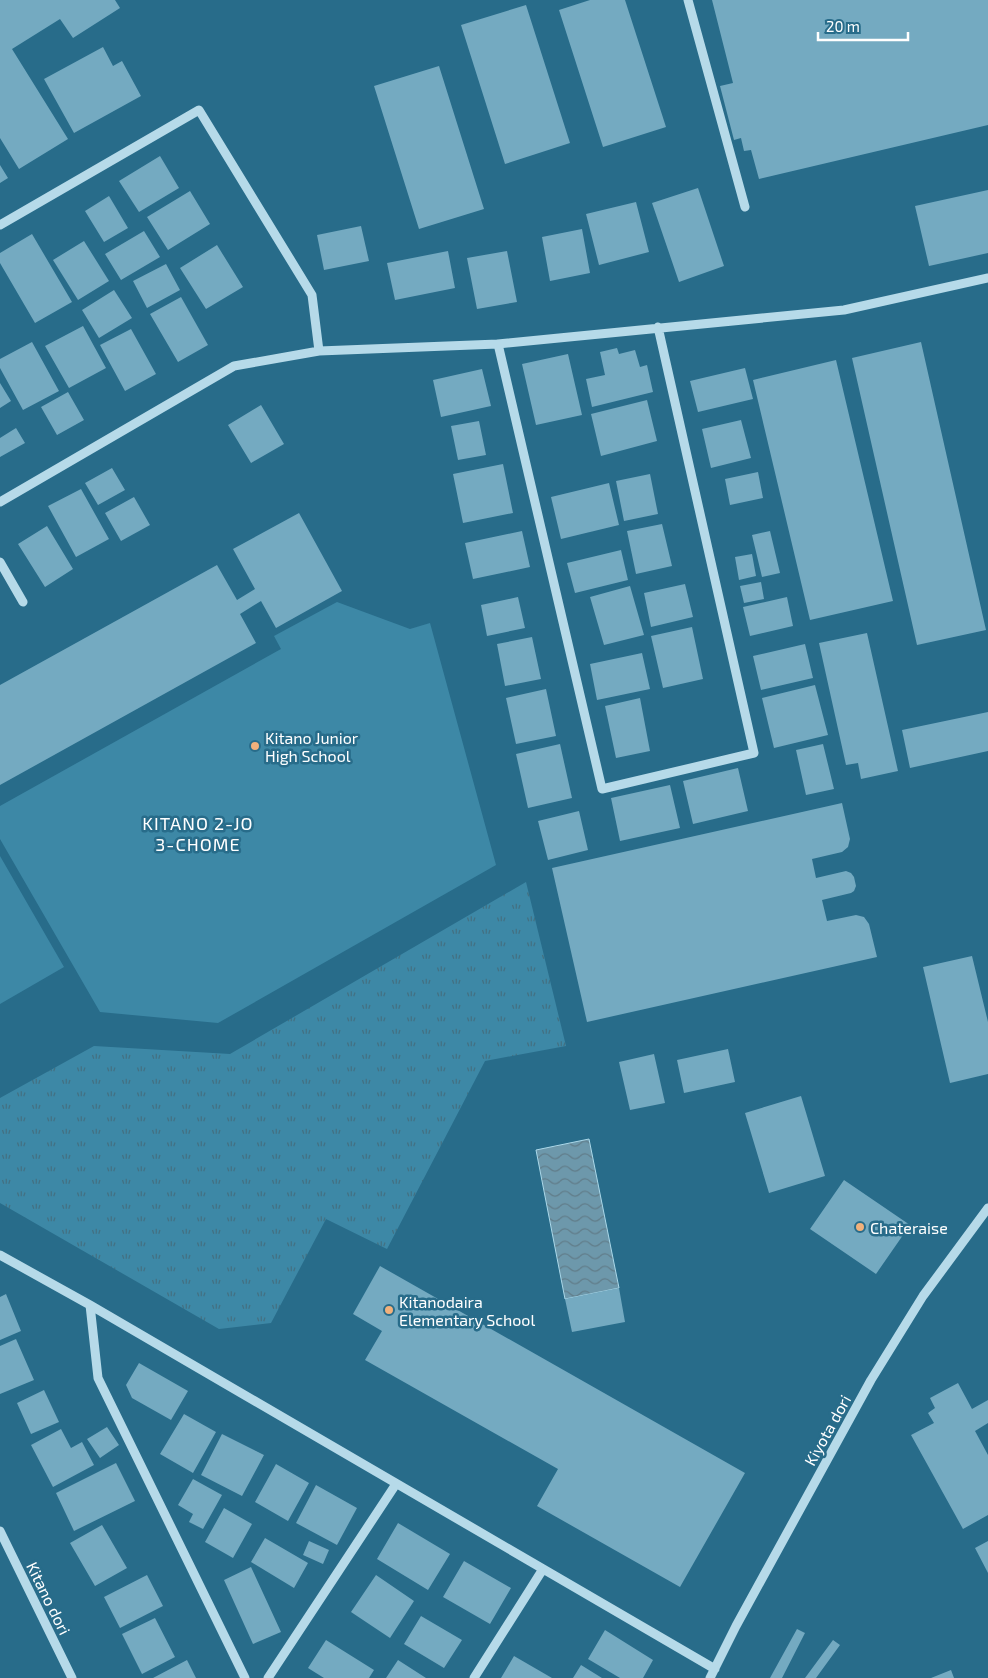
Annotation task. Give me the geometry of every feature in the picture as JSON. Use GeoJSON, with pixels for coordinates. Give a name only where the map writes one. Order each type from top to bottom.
{"type":"FeatureCollection","features":[{"type":"Feature","properties":{"kind":"street"},"geometry":{"type":"LineString","coordinates":[[688,0],[745,207]]}},
{"type":"Feature","properties":{"kind":"street"},"geometry":{"type":"LineString","coordinates":[[0,225],[198,110],[312,295],[319,351]]}},
{"type":"Feature","properties":{"kind":"street"},"geometry":{"type":"LineString","coordinates":[[0,502],[234,366],[319,351],[498,344],[844,310],[988,278]]}},
{"type":"Feature","properties":{"kind":"street"},"geometry":{"type":"LineString","coordinates":[[498,344],[602,790],[754,753],[658,327]]}},
{"type":"Feature","properties":{"kind":"street"},"geometry":{"type":"LineString","coordinates":[[0,562],[23,602]]}},
{"type":"Feature","properties":{"kind":"street","name":"Kiyota dori"},"geometry":{"type":"LineString","coordinates":[[710,1678],[736,1626],[871,1380],[923,1296],[988,1208]]}},
{"type":"Feature","properties":{"kind":"street"},"geometry":{"type":"LineString","coordinates":[[0,1255],[90,1305],[715,1669]]}},
{"type":"Feature","properties":{"kind":"street"},"geometry":{"type":"LineString","coordinates":[[90,1305],[98,1378],[245,1678]]}},
{"type":"Feature","properties":{"kind":"street"},"geometry":{"type":"LineString","coordinates":[[268,1678],[396,1484]]}},
{"type":"Feature","properties":{"kind":"street","name":"Kitano dori"},"geometry":{"type":"LineString","coordinates":[[0,1531],[72,1678]]}},
{"type":"Feature","properties":{"kind":"street"},"geometry":{"type":"LineString","coordinates":[[474,1678],[543,1570]]}},
{"type":"Feature","properties":{"kind":"green space"},"geometry":{"type":"Polygon","coordinates":[[[337,602],[410,629],[430,623],[496,865],[218,1023],[100,1012],[0,839],[0,806],[281,649],[274,636],[337,602]]]}},
{"type":"Feature","properties":{"kind":"green space"},"geometry":{"type":"Polygon","coordinates":[[[0,856],[64,967],[0,1004],[0,856]]]}},
{"type":"Feature","properties":{"kind":"green space"},"geometry":{"type":"Polygon","coordinates":[[[526,882],[566,1046],[485,1061],[387,1249],[326,1219],[271,1323],[219,1329],[0,1203],[0,1098],[94,1046],[230,1054],[526,882]]]}},
{"type":"Feature","properties":{"kind":"water"},"geometry":{"type":"Polygon","coordinates":[[[589,1139],[619,1288],[565,1299],[536,1150],[589,1139]]]}},
{"type":"Feature","properties":{"kind":"building"},"geometry":{"type":"Polygon","coordinates":[[[0,0],[115,0],[120,8],[73,38],[60,19],[12,49],[68,139],[19,169],[0,138],[0,0]]]}},
{"type":"Feature","properties":{"kind":"building"},"geometry":{"type":"Polygon","coordinates":[[[590,0],[625,0],[666,127],[603,147],[559,10],[590,0]]]}},
{"type":"Feature","properties":{"kind":"building"},"geometry":{"type":"Polygon","coordinates":[[[712,0],[988,0],[988,125],[759,179],[751,150],[744,151],[741,138],[734,140],[720,86],[733,83],[712,0]]]}},
{"type":"Feature","properties":{"kind":"building"},"geometry":{"type":"Polygon","coordinates":[[[526,5],[570,143],[505,164],[461,25],[526,5]]]}},
{"type":"Feature","properties":{"kind":"building"},"geometry":{"type":"Polygon","coordinates":[[[103,47],[113,66],[122,61],[141,96],[74,133],[44,79],[103,47]]]}},
{"type":"Feature","properties":{"kind":"building"},"geometry":{"type":"Polygon","coordinates":[[[439,66],[484,209],[419,229],[374,86],[439,66]]]}},
{"type":"Feature","properties":{"kind":"building"},"geometry":{"type":"Polygon","coordinates":[[[160,156],[179,188],[139,212],[119,181],[160,156]]]}},
{"type":"Feature","properties":{"kind":"building"},"geometry":{"type":"Polygon","coordinates":[[[0,165],[8,178],[0,183],[0,165]]]}},
{"type":"Feature","properties":{"kind":"building"},"geometry":{"type":"Polygon","coordinates":[[[698,188],[724,266],[679,282],[652,203],[698,188]]]}},
{"type":"Feature","properties":{"kind":"building"},"geometry":{"type":"Polygon","coordinates":[[[988,190],[988,253],[929,266],[915,206],[988,190]]]}},
{"type":"Feature","properties":{"kind":"building"},"geometry":{"type":"Polygon","coordinates":[[[190,191],[210,224],[168,250],[147,217],[190,191]]]}},
{"type":"Feature","properties":{"kind":"building"},"geometry":{"type":"Polygon","coordinates":[[[109,196],[128,228],[104,242],[85,211],[109,196]]]}},
{"type":"Feature","properties":{"kind":"building"},"geometry":{"type":"Polygon","coordinates":[[[636,202],[649,252],[599,265],[586,214],[636,202]]]}},
{"type":"Feature","properties":{"kind":"building"},"geometry":{"type":"Polygon","coordinates":[[[361,226],[369,261],[324,270],[317,235],[361,226]]]}},
{"type":"Feature","properties":{"kind":"building"},"geometry":{"type":"Polygon","coordinates":[[[582,229],[590,273],[550,281],[542,237],[582,229]]]}},
{"type":"Feature","properties":{"kind":"building"},"geometry":{"type":"Polygon","coordinates":[[[144,231],[160,257],[121,280],[105,254],[144,231]]]}},
{"type":"Feature","properties":{"kind":"building"},"geometry":{"type":"Polygon","coordinates":[[[32,234],[72,302],[35,323],[0,263],[0,253],[32,234]]]}},
{"type":"Feature","properties":{"kind":"building"},"geometry":{"type":"Polygon","coordinates":[[[84,241],[109,281],[78,300],[53,260],[84,241]]]}},
{"type":"Feature","properties":{"kind":"building"},"geometry":{"type":"Polygon","coordinates":[[[217,245],[243,287],[206,309],[180,268],[217,245]]]}},
{"type":"Feature","properties":{"kind":"building"},"geometry":{"type":"Polygon","coordinates":[[[448,251],[455,288],[395,300],[387,263],[448,251]]]}},
{"type":"Feature","properties":{"kind":"building"},"geometry":{"type":"Polygon","coordinates":[[[507,251],[517,302],[477,309],[467,258],[507,251]]]}},
{"type":"Feature","properties":{"kind":"building"},"geometry":{"type":"Polygon","coordinates":[[[166,264],[180,290],[147,308],[133,281],[166,264]]]}},
{"type":"Feature","properties":{"kind":"building"},"geometry":{"type":"Polygon","coordinates":[[[114,290],[132,318],[99,338],[82,310],[114,290]]]}},
{"type":"Feature","properties":{"kind":"building"},"geometry":{"type":"Polygon","coordinates":[[[181,297],[208,345],[178,362],[150,314],[181,297]]]}},
{"type":"Feature","properties":{"kind":"building"},"geometry":{"type":"Polygon","coordinates":[[[83,326],[106,368],[69,388],[45,346],[83,326]]]}},
{"type":"Feature","properties":{"kind":"building"},"geometry":{"type":"Polygon","coordinates":[[[131,329],[156,374],[125,391],[100,345],[131,329]]]}},
{"type":"Feature","properties":{"kind":"building"},"geometry":{"type":"Polygon","coordinates":[[[32,342],[59,391],[23,410],[0,368],[0,359],[32,342]]]}},
{"type":"Feature","properties":{"kind":"building"},"geometry":{"type":"Polygon","coordinates":[[[921,342],[986,630],[917,645],[852,358],[921,342]]]}},
{"type":"Feature","properties":{"kind":"building"},"geometry":{"type":"Polygon","coordinates":[[[617,348],[619,354],[635,350],[640,367],[647,365],[653,392],[592,407],[586,379],[605,375],[600,352],[617,348]]]}},
{"type":"Feature","properties":{"kind":"building"},"geometry":{"type":"Polygon","coordinates":[[[568,354],[582,415],[536,425],[522,364],[568,354]]]}},
{"type":"Feature","properties":{"kind":"building"},"geometry":{"type":"Polygon","coordinates":[[[836,360],[893,601],[810,620],[753,380],[836,360]]]}},
{"type":"Feature","properties":{"kind":"building"},"geometry":{"type":"Polygon","coordinates":[[[745,368],[753,399],[698,412],[690,381],[745,368]]]}},
{"type":"Feature","properties":{"kind":"building"},"geometry":{"type":"Polygon","coordinates":[[[482,369],[491,406],[441,417],[433,380],[482,369]]]}},
{"type":"Feature","properties":{"kind":"building"},"geometry":{"type":"Polygon","coordinates":[[[0,383],[11,401],[0,408],[0,383]]]}},
{"type":"Feature","properties":{"kind":"building"},"geometry":{"type":"Polygon","coordinates":[[[68,392],[84,420],[57,435],[41,407],[68,392]]]}},
{"type":"Feature","properties":{"kind":"building"},"geometry":{"type":"Polygon","coordinates":[[[647,400],[657,441],[601,456],[591,414],[647,400]]]}},
{"type":"Feature","properties":{"kind":"building"},"geometry":{"type":"Polygon","coordinates":[[[261,405],[284,444],[251,463],[228,425],[261,405]]]}},
{"type":"Feature","properties":{"kind":"building"},"geometry":{"type":"Polygon","coordinates":[[[741,420],[751,458],[711,468],[702,429],[741,420]]]}},
{"type":"Feature","properties":{"kind":"building"},"geometry":{"type":"Polygon","coordinates":[[[479,421],[486,455],[458,460],[451,426],[479,421]]]}},
{"type":"Feature","properties":{"kind":"building"},"geometry":{"type":"Polygon","coordinates":[[[16,428],[25,443],[0,457],[0,438],[16,428]]]}},
{"type":"Feature","properties":{"kind":"building"},"geometry":{"type":"Polygon","coordinates":[[[503,464],[513,513],[463,523],[453,474],[503,464]]]}},
{"type":"Feature","properties":{"kind":"building"},"geometry":{"type":"Polygon","coordinates":[[[112,468],[125,490],[98,505],[85,483],[112,468]]]}},
{"type":"Feature","properties":{"kind":"building"},"geometry":{"type":"Polygon","coordinates":[[[758,472],[763,498],[730,505],[725,479],[758,472]]]}},
{"type":"Feature","properties":{"kind":"building"},"geometry":{"type":"Polygon","coordinates":[[[650,474],[658,514],[624,521],[616,481],[650,474]]]}},
{"type":"Feature","properties":{"kind":"building"},"geometry":{"type":"Polygon","coordinates":[[[609,483],[619,525],[561,539],[551,497],[609,483]]]}},
{"type":"Feature","properties":{"kind":"building"},"geometry":{"type":"Polygon","coordinates":[[[81,489],[109,539],[76,557],[48,506],[81,489]]]}},
{"type":"Feature","properties":{"kind":"building"},"geometry":{"type":"Polygon","coordinates":[[[134,497],[150,525],[121,541],[105,513],[134,497]]]}},
{"type":"Feature","properties":{"kind":"building"},"geometry":{"type":"Polygon","coordinates":[[[299,513],[342,591],[276,628],[261,601],[240,614],[256,643],[0,785],[0,685],[217,565],[237,600],[255,589],[233,549],[299,513]]]}},
{"type":"Feature","properties":{"kind":"building"},"geometry":{"type":"Polygon","coordinates":[[[662,524],[672,566],[636,574],[627,531],[662,524]]]}},
{"type":"Feature","properties":{"kind":"building"},"geometry":{"type":"Polygon","coordinates":[[[47,526],[73,569],[45,587],[18,544],[47,526]]]}},
{"type":"Feature","properties":{"kind":"building"},"geometry":{"type":"Polygon","coordinates":[[[522,531],[530,567],[473,579],[465,543],[522,531]]]}},
{"type":"Feature","properties":{"kind":"building"},"geometry":{"type":"Polygon","coordinates":[[[770,531],[780,573],[762,577],[752,535],[770,531]]]}},
{"type":"Feature","properties":{"kind":"building"},"geometry":{"type":"Polygon","coordinates":[[[621,550],[628,580],[575,593],[567,563],[621,550]]]}},
{"type":"Feature","properties":{"kind":"building"},"geometry":{"type":"Polygon","coordinates":[[[752,554],[756,576],[739,580],[735,557],[752,554]]]}},
{"type":"Feature","properties":{"kind":"building"},"geometry":{"type":"Polygon","coordinates":[[[761,582],[764,599],[744,603],[740,586],[761,582]]]}},
{"type":"Feature","properties":{"kind":"building"},"geometry":{"type":"Polygon","coordinates":[[[685,584],[693,617],[651,627],[644,593],[685,584]]]}},
{"type":"Feature","properties":{"kind":"building"},"geometry":{"type":"Polygon","coordinates":[[[630,586],[644,635],[604,645],[590,597],[630,586]]]}},
{"type":"Feature","properties":{"kind":"building"},"geometry":{"type":"Polygon","coordinates":[[[518,597],[525,628],[487,636],[481,605],[518,597]]]}},
{"type":"Feature","properties":{"kind":"building"},"geometry":{"type":"Polygon","coordinates":[[[787,597],[793,626],[750,636],[743,607],[787,597]]]}},
{"type":"Feature","properties":{"kind":"building"},"geometry":{"type":"Polygon","coordinates":[[[692,627],[703,679],[663,688],[651,636],[692,627]]]}},
{"type":"Feature","properties":{"kind":"building"},"geometry":{"type":"Polygon","coordinates":[[[867,633],[898,771],[861,779],[858,763],[846,765],[819,643],[867,633]]]}},
{"type":"Feature","properties":{"kind":"building"},"geometry":{"type":"Polygon","coordinates":[[[532,637],[541,679],[505,686],[497,644],[532,637]]]}},
{"type":"Feature","properties":{"kind":"building"},"geometry":{"type":"Polygon","coordinates":[[[805,644],[813,678],[761,690],[753,656],[805,644]]]}},
{"type":"Feature","properties":{"kind":"building"},"geometry":{"type":"Polygon","coordinates":[[[642,653],[650,689],[597,700],[590,664],[642,653]]]}},
{"type":"Feature","properties":{"kind":"building"},"geometry":{"type":"Polygon","coordinates":[[[815,685],[828,735],[774,748],[762,698],[815,685]]]}},
{"type":"Feature","properties":{"kind":"building"},"geometry":{"type":"Polygon","coordinates":[[[546,689],[556,736],[516,744],[506,698],[546,689]]]}},
{"type":"Feature","properties":{"kind":"building"},"geometry":{"type":"Polygon","coordinates":[[[640,698],[650,751],[616,758],[605,706],[640,698]]]}},
{"type":"Feature","properties":{"kind":"building"},"geometry":{"type":"Polygon","coordinates":[[[988,712],[988,751],[910,768],[902,730],[988,712]]]}},
{"type":"Feature","properties":{"kind":"building"},"geometry":{"type":"Polygon","coordinates":[[[560,744],[572,798],[528,808],[516,754],[560,744]]]}},
{"type":"Feature","properties":{"kind":"building"},"geometry":{"type":"Polygon","coordinates":[[[823,744],[834,789],[806,795],[796,750],[823,744]]]}},
{"type":"Feature","properties":{"kind":"building"},"geometry":{"type":"Polygon","coordinates":[[[738,768],[748,811],[693,824],[683,781],[738,768]]]}},
{"type":"Feature","properties":{"kind":"building"},"geometry":{"type":"Polygon","coordinates":[[[670,785],[680,828],[620,841],[611,798],[670,785]]]}},
{"type":"Feature","properties":{"kind":"building"},"geometry":{"type":"Polygon","coordinates":[[[842,803],[850,839],[848,847],[842,852],[812,859],[816,878],[846,871],[851,873],[856,886],[854,891],[822,900],[827,921],[856,915],[864,917],[869,924],[877,957],[587,1022],[552,868],[842,803]]]}},
{"type":"Feature","properties":{"kind":"building"},"geometry":{"type":"Polygon","coordinates":[[[579,811],[588,850],[548,860],[538,821],[579,811]]]}},
{"type":"Feature","properties":{"kind":"building"},"geometry":{"type":"Polygon","coordinates":[[[972,956],[988,1022],[988,1074],[950,1083],[923,967],[972,956]]]}},
{"type":"Feature","properties":{"kind":"building"},"geometry":{"type":"Polygon","coordinates":[[[728,1049],[735,1082],[684,1093],[677,1060],[728,1049]]]}},
{"type":"Feature","properties":{"kind":"building"},"geometry":{"type":"Polygon","coordinates":[[[654,1054],[665,1103],[630,1110],[619,1062],[654,1054]]]}},
{"type":"Feature","properties":{"kind":"building"},"geometry":{"type":"Polygon","coordinates":[[[801,1096],[825,1176],[769,1193],[745,1113],[801,1096]]]}},
{"type":"Feature","properties":{"kind":"building","name":"Chateraise"},"geometry":{"type":"Polygon","coordinates":[[[844,1180],[910,1225],[876,1274],[810,1229],[844,1180]]]}},
{"type":"Feature","properties":{"kind":"building"},"geometry":{"type":"Polygon","coordinates":[[[380,1266],[745,1473],[680,1587],[537,1506],[558,1469],[365,1360],[382,1331],[353,1314],[380,1266]]]}},
{"type":"Feature","properties":{"kind":"building"},"geometry":{"type":"Polygon","coordinates":[[[619,1288],[625,1322],[572,1332],[565,1299],[619,1288]]]}},
{"type":"Feature","properties":{"kind":"building"},"geometry":{"type":"Polygon","coordinates":[[[6,1294],[21,1331],[0,1340],[0,1297],[6,1294]]]}},
{"type":"Feature","properties":{"kind":"building"},"geometry":{"type":"Polygon","coordinates":[[[16,1339],[34,1380],[0,1394],[0,1346],[16,1339]]]}},
{"type":"Feature","properties":{"kind":"building"},"geometry":{"type":"Polygon","coordinates":[[[139,1363],[188,1391],[171,1420],[132,1398],[126,1385],[139,1363]]]}},
{"type":"Feature","properties":{"kind":"building"},"geometry":{"type":"Polygon","coordinates":[[[958,1383],[972,1409],[988,1400],[988,1423],[975,1431],[988,1455],[988,1515],[963,1529],[911,1435],[934,1423],[928,1413],[935,1408],[930,1398],[958,1383]]]}},
{"type":"Feature","properties":{"kind":"building"},"geometry":{"type":"Polygon","coordinates":[[[44,1390],[59,1422],[31,1434],[17,1403],[44,1390]]]}},
{"type":"Feature","properties":{"kind":"building"},"geometry":{"type":"Polygon","coordinates":[[[184,1414],[216,1432],[193,1473],[160,1454],[184,1414]]]}},
{"type":"Feature","properties":{"kind":"building"},"geometry":{"type":"Polygon","coordinates":[[[107,1427],[119,1445],[100,1458],[87,1439],[107,1427]]]}},
{"type":"Feature","properties":{"kind":"building"},"geometry":{"type":"Polygon","coordinates":[[[61,1429],[71,1448],[82,1442],[94,1465],[53,1487],[31,1445],[61,1429]]]}},
{"type":"Feature","properties":{"kind":"building"},"geometry":{"type":"Polygon","coordinates":[[[222,1434],[264,1455],[242,1496],[201,1475],[222,1434]]]}},
{"type":"Feature","properties":{"kind":"building"},"geometry":{"type":"Polygon","coordinates":[[[116,1463],[135,1501],[74,1531],[56,1493],[116,1463]]]}},
{"type":"Feature","properties":{"kind":"building"},"geometry":{"type":"Polygon","coordinates":[[[276,1464],[309,1483],[288,1521],[255,1502],[276,1464]]]}},
{"type":"Feature","properties":{"kind":"building"},"geometry":{"type":"Polygon","coordinates":[[[193,1479],[222,1495],[203,1529],[189,1522],[193,1514],[178,1505],[193,1479]]]}},
{"type":"Feature","properties":{"kind":"building"},"geometry":{"type":"Polygon","coordinates":[[[316,1485],[357,1508],[337,1545],[296,1523],[316,1485]]]}},
{"type":"Feature","properties":{"kind":"building"},"geometry":{"type":"Polygon","coordinates":[[[224,1508],[252,1524],[233,1558],[205,1542],[224,1508]]]}},
{"type":"Feature","properties":{"kind":"building"},"geometry":{"type":"Polygon","coordinates":[[[398,1523],[450,1554],[428,1590],[377,1559],[398,1523]]]}},
{"type":"Feature","properties":{"kind":"building"},"geometry":{"type":"Polygon","coordinates":[[[102,1525],[127,1568],[95,1586],[70,1543],[102,1525]]]}},
{"type":"Feature","properties":{"kind":"building"},"geometry":{"type":"Polygon","coordinates":[[[265,1538],[308,1563],[294,1588],[251,1562],[265,1538]]]}},
{"type":"Feature","properties":{"kind":"building"},"geometry":{"type":"Polygon","coordinates":[[[309,1541],[329,1550],[323,1564],[303,1555],[309,1541]]]}},
{"type":"Feature","properties":{"kind":"building"},"geometry":{"type":"Polygon","coordinates":[[[988,1541],[988,1573],[975,1548],[988,1541]]]}},
{"type":"Feature","properties":{"kind":"building"},"geometry":{"type":"Polygon","coordinates":[[[464,1561],[511,1588],[490,1624],[443,1597],[464,1561]]]}},
{"type":"Feature","properties":{"kind":"building"},"geometry":{"type":"Polygon","coordinates":[[[251,1567],[281,1632],[253,1644],[224,1580],[251,1567]]]}},
{"type":"Feature","properties":{"kind":"building"},"geometry":{"type":"Polygon","coordinates":[[[147,1575],[163,1606],[120,1628],[104,1597],[147,1575]]]}},
{"type":"Feature","properties":{"kind":"building"},"geometry":{"type":"Polygon","coordinates":[[[376,1575],[414,1601],[390,1638],[351,1612],[376,1575]]]}},
{"type":"Feature","properties":{"kind":"building"},"geometry":{"type":"Polygon","coordinates":[[[421,1616],[462,1640],[444,1668],[404,1644],[421,1616]]]}},
{"type":"Feature","properties":{"kind":"building"},"geometry":{"type":"Polygon","coordinates":[[[155,1618],[175,1657],[142,1674],[122,1634],[155,1618]]]}},
{"type":"Feature","properties":{"kind":"building"},"geometry":{"type":"Polygon","coordinates":[[[797,1629],[805,1633],[782,1678],[770,1678],[797,1629]]]}},
{"type":"Feature","properties":{"kind":"building"},"geometry":{"type":"Polygon","coordinates":[[[605,1630],[653,1660],[643,1678],[620,1678],[588,1659],[605,1630]]]}},
{"type":"Feature","properties":{"kind":"building"},"geometry":{"type":"Polygon","coordinates":[[[326,1640],[374,1670],[369,1678],[324,1678],[308,1668],[326,1640]]]}},
{"type":"Feature","properties":{"kind":"building"},"geometry":{"type":"Polygon","coordinates":[[[833,1640],[840,1645],[816,1678],[805,1678],[833,1640]]]}},
{"type":"Feature","properties":{"kind":"building"},"geometry":{"type":"Polygon","coordinates":[[[514,1656],[552,1678],[501,1678],[514,1656]]]}},
{"type":"Feature","properties":{"kind":"building"},"geometry":{"type":"Polygon","coordinates":[[[187,1660],[196,1678],[153,1678],[187,1660]]]}},
{"type":"Feature","properties":{"kind":"building"},"geometry":{"type":"Polygon","coordinates":[[[398,1660],[426,1678],[386,1678],[398,1660]]]}},
{"type":"Feature","properties":{"kind":"building"},"geometry":{"type":"Polygon","coordinates":[[[581,1665],[602,1678],[573,1678],[581,1665]]]}},
{"type":"Feature","properties":{"kind":"building"},"geometry":{"type":"Polygon","coordinates":[[[951,1670],[954,1678],[931,1678],[951,1670]]]}},
{"type":"Feature","properties":{"kind":"place","name":"Kitano Junior High School"},"geometry":{"type":"Point","coordinates":[255,746]}},
{"type":"Feature","properties":{"kind":"place","name":"Chateraise"},"geometry":{"type":"Point","coordinates":[860,1227]}},
{"type":"Feature","properties":{"kind":"place","name":"Kitanodaira Elementary School"},"geometry":{"type":"Point","coordinates":[389,1310]}},
{"type":"Feature","properties":{"kind":"district","name":"KITANO 2-JO 3-CHOME"},"geometry":{"type":"Point","coordinates":[198,833]}}]}
